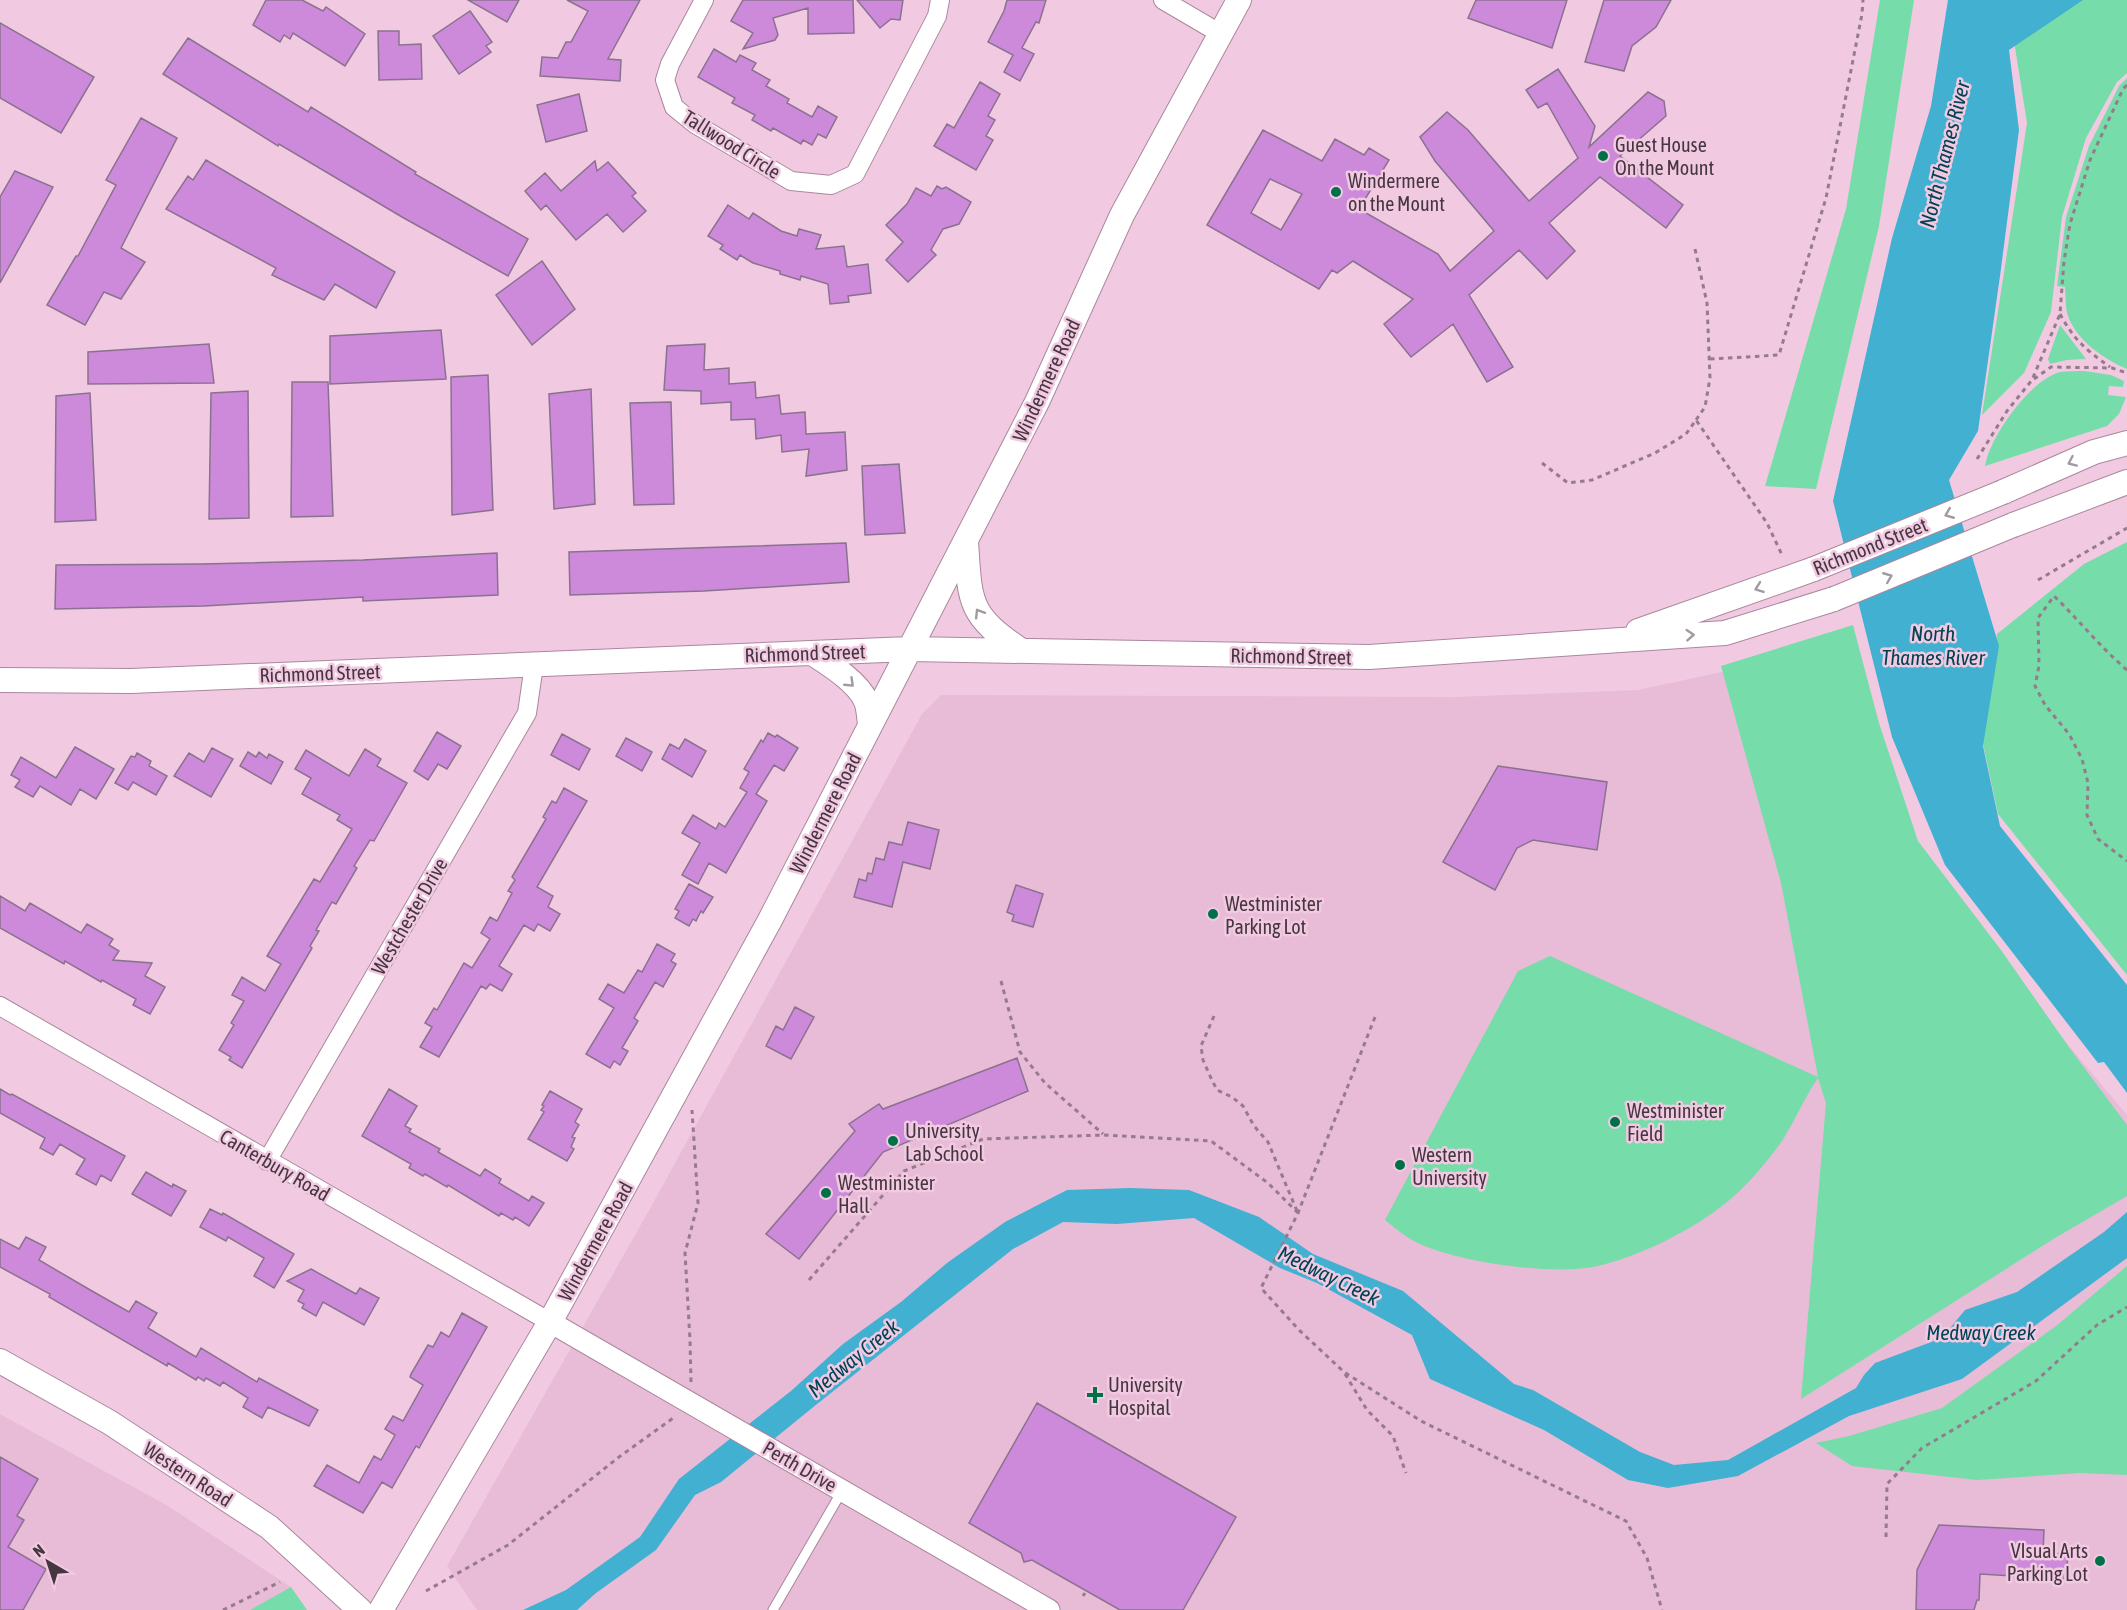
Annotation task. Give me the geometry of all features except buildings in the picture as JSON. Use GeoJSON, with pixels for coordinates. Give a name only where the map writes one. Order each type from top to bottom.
{"type":"FeatureCollection","features":[{"type":"Feature","properties":{"kind":"main road","name":"Windermere Road"},"geometry":{"type":"LineString","coordinates":[[381,1610],[550,1322],[770,920],[1037,402],[1122,215],[1239,0]]}},
{"type":"Feature","properties":{"kind":"main road","name":"Richmond Street"},"geometry":{"type":"LineString","coordinates":[[1610,641],[1814,569],[2003,492],[2094,452],[2127,443]]}},
{"type":"Feature","properties":{"kind":"main road","name":"Richmond Street"},"geometry":{"type":"LineString","coordinates":[[0,680],[131,681],[909,649],[1369,657],[1725,633],[1834,599],[2013,525],[2127,482]]}},
{"type":"Feature","properties":{"kind":"main road"},"geometry":{"type":"LineString","coordinates":[[966,540],[969,583],[978,614],[999,636],[1022,651]]}},
{"type":"Feature","properties":{"kind":"main road"},"geometry":{"type":"LineString","coordinates":[[813,653],[836,669],[861,693],[866,702],[870,725]]}},
{"type":"Feature","properties":{"kind":"main road","name":"Western Road"},"geometry":{"type":"LineString","coordinates":[[0,1361],[109,1422],[269,1527],[360,1610]]}},
{"type":"Feature","properties":{"kind":"street","name":"Tallwood Circle"},"geometry":{"type":"LineString","coordinates":[[704,0],[670,64],[665,80],[674,107],[695,124],[790,181],[831,185],[855,174],[937,16],[940,0]]}},
{"type":"Feature","properties":{"kind":"street"},"geometry":{"type":"LineString","coordinates":[[1163,0],[1221,34]]}},
{"type":"Feature","properties":{"kind":"street","name":"Westchester Drive"},"geometry":{"type":"LineString","coordinates":[[267,1161],[527,713],[534,665]]}},
{"type":"Feature","properties":{"kind":"street","name":"Canterbury Road"},"geometry":{"type":"LineString","coordinates":[[0,1006],[550,1322]]}},
{"type":"Feature","properties":{"kind":"street","name":"Perth Drive"},"geometry":{"type":"LineString","coordinates":[[550,1322],[1049,1610]]}},
{"type":"Feature","properties":{"kind":"lane"},"geometry":{"type":"LineString","coordinates":[[773,1610],[842,1491]]}},
{"type":"Feature","properties":{"kind":"path"},"geometry":{"type":"LineString","coordinates":[[1710,359],[1779,355],[1826,198],[1863,0]]}},
{"type":"Feature","properties":{"kind":"path"},"geometry":{"type":"LineString","coordinates":[[1977,459],[2007,411],[2032,380],[2060,314],[2064,261],[2070,224],[2090,160],[2123,89],[2127,85]]}},
{"type":"Feature","properties":{"kind":"path"},"geometry":{"type":"LineString","coordinates":[[1542,463],[1568,483],[1592,480],[1655,453],[1686,434],[1705,407],[1710,378],[1707,303],[1695,249]]}},
{"type":"Feature","properties":{"kind":"path"},"geometry":{"type":"LineString","coordinates":[[2060,314],[2068,329],[2083,347],[2112,368],[2127,373]]}},
{"type":"Feature","properties":{"kind":"path"},"geometry":{"type":"LineString","coordinates":[[2032,380],[2051,367],[2112,368]]}},
{"type":"Feature","properties":{"kind":"path"},"geometry":{"type":"LineString","coordinates":[[1696,420],[1767,523],[1782,555]]}},
{"type":"Feature","properties":{"kind":"path"},"geometry":{"type":"LineString","coordinates":[[2038,580],[2127,528]]}},
{"type":"Feature","properties":{"kind":"path"},"geometry":{"type":"LineString","coordinates":[[2127,670],[2104,651],[2072,613],[2054,596],[2038,618],[2039,666],[2035,686],[2045,705],[2069,734],[2082,759],[2088,783],[2087,815],[2098,839],[2127,861]]}},
{"type":"Feature","properties":{"kind":"path"},"geometry":{"type":"LineString","coordinates":[[1001,981],[1020,1052],[1045,1083],[1104,1135]]}},
{"type":"Feature","properties":{"kind":"path"},"geometry":{"type":"LineString","coordinates":[[1214,1016],[1202,1046],[1203,1060],[1217,1090],[1232,1097],[1243,1106],[1254,1126],[1268,1142],[1298,1213]]}},
{"type":"Feature","properties":{"kind":"path"},"geometry":{"type":"LineString","coordinates":[[1375,1017],[1298,1213],[1261,1288],[1299,1330],[1344,1372],[1421,1421],[1626,1521],[1647,1558],[1662,1610]]}},
{"type":"Feature","properties":{"kind":"path"},"geometry":{"type":"LineString","coordinates":[[691,1385],[685,1253],[698,1203],[692,1110]]}},
{"type":"Feature","properties":{"kind":"path"},"geometry":{"type":"LineString","coordinates":[[809,1280],[904,1171],[983,1139],[1104,1135],[1211,1141],[1268,1183],[1298,1213]]}},
{"type":"Feature","properties":{"kind":"path"},"geometry":{"type":"LineString","coordinates":[[1886,1536],[1887,1484],[1922,1448],[2036,1381],[2097,1325],[2127,1307]]}},
{"type":"Feature","properties":{"kind":"path"},"geometry":{"type":"LineString","coordinates":[[1344,1372],[1367,1410],[1393,1436],[1406,1473]]}},
{"type":"Feature","properties":{"kind":"path"},"geometry":{"type":"LineString","coordinates":[[426,1591],[508,1545],[610,1464],[676,1416]]}},
{"type":"Feature","properties":{"kind":"path"},"geometry":{"type":"LineString","coordinates":[[223,1610],[280,1582]]}},
{"type":"Feature","properties":{"kind":"shaded area","name":"Western University"},"geometry":{"type":"Polygon","coordinates":[[[1847,645],[1908,854],[2127,1115],[2127,1610],[477,1610],[447,1566],[647,1214],[922,714],[941,695],[1456,697],[1638,690],[1847,645]]]}},
{"type":"Feature","properties":{"kind":"shaded area"},"geometry":{"type":"Polygon","coordinates":[[[0,1414],[168,1506],[291,1587],[307,1610],[0,1610],[0,1414]]]}},
{"type":"Feature","properties":{"kind":"green space"},"geometry":{"type":"Polygon","coordinates":[[[1880,0],[1914,0],[1879,226],[1816,489],[1765,486],[1846,209],[1880,0]]]}},
{"type":"Feature","properties":{"kind":"green space"},"geometry":{"type":"Polygon","coordinates":[[[2077,0],[2127,0],[2127,73],[2117,82],[2086,138],[2062,217],[2051,312],[2024,373],[1982,415],[2027,123],[2014,41],[2077,0]]]}},
{"type":"Feature","properties":{"kind":"green space"},"geometry":{"type":"Polygon","coordinates":[[[2127,78],[2127,369],[2092,348],[2078,333],[2067,313],[2065,287],[2057,286],[2066,217],[2089,146],[2119,86],[2127,78]]]}},
{"type":"Feature","properties":{"kind":"green space"},"geometry":{"type":"Polygon","coordinates":[[[2060,325],[2086,359],[2050,364],[2048,359],[2060,325]]]}},
{"type":"Feature","properties":{"kind":"green space"},"geometry":{"type":"Polygon","coordinates":[[[2084,371],[2111,375],[2124,381],[2123,387],[2109,386],[2108,395],[2126,397],[2119,414],[2107,426],[1985,466],[1988,454],[2003,425],[2024,397],[2048,377],[2060,372],[2084,371]]]}},
{"type":"Feature","properties":{"kind":"green space"},"geometry":{"type":"Polygon","coordinates":[[[2127,542],[2127,975],[1998,814],[1981,734],[1997,634],[2084,564],[2127,542]]]}},
{"type":"Feature","properties":{"kind":"green space"},"geometry":{"type":"Polygon","coordinates":[[[1853,625],[1879,723],[1918,841],[2001,950],[2127,1125],[2127,1196],[2055,1238],[1801,1399],[1826,1103],[1818,1078],[1782,1141],[1742,1189],[1714,1212],[1682,1232],[1664,1242],[1610,1263],[1575,1269],[1552,1269],[1476,1261],[1431,1248],[1410,1239],[1385,1220],[1518,971],[1550,956],[1818,1077],[1781,883],[1721,666],[1853,625]]]}},
{"type":"Feature","properties":{"kind":"green space"},"geometry":{"type":"Polygon","coordinates":[[[2127,1266],[2127,1475],[2080,1473],[1977,1480],[1852,1466],[1816,1443],[1849,1436],[1942,1408],[2056,1326],[2127,1266]]]}},
{"type":"Feature","properties":{"kind":"green space"},"geometry":{"type":"Polygon","coordinates":[[[291,1587],[307,1610],[250,1610],[291,1587]]]}},
{"type":"Feature","properties":{"kind":"water","name":"North Thames River"},"geometry":{"type":"Polygon","coordinates":[[[1948,0],[2083,0],[2009,50],[2019,130],[2000,276],[1978,431],[1949,480],[1999,646],[1983,746],[2000,826],[2127,985],[2127,1093],[2104,1062],[2098,1063],[1945,865],[1892,737],[1833,501],[1892,238],[1931,106],[1948,0]]]}},
{"type":"Feature","properties":{"kind":"water","name":"Medway Creek"},"geometry":{"type":"Polygon","coordinates":[[[1130,1188],[1189,1190],[1259,1217],[1313,1254],[1403,1291],[1514,1384],[1533,1390],[1640,1452],[1674,1465],[1728,1460],[1856,1388],[1875,1363],[1942,1338],[1965,1310],[2017,1292],[2104,1232],[2127,1212],[2127,1258],[1962,1379],[1849,1416],[1738,1476],[1668,1488],[1628,1480],[1544,1430],[1430,1379],[1412,1335],[1317,1283],[1280,1268],[1194,1218],[1117,1224],[1063,1222],[1013,1249],[721,1482],[695,1495],[656,1550],[596,1593],[577,1610],[523,1610],[566,1590],[640,1537],[679,1479],[791,1391],[843,1344],[901,1302],[947,1263],[1005,1222],[1067,1190],[1130,1188]]]}},
{"type":"Feature","properties":{"kind":"place","name":"Guest House On the Mount"},"geometry":{"type":"Point","coordinates":[1603,156]}},
{"type":"Feature","properties":{"kind":"place","name":"Windermere on the Mount"},"geometry":{"type":"Point","coordinates":[1336,192]}},
{"type":"Feature","properties":{"kind":"place","name":"Westminister Parking Lot"},"geometry":{"type":"Point","coordinates":[1213,914]}},
{"type":"Feature","properties":{"kind":"place","name":"Westminister Field"},"geometry":{"type":"Point","coordinates":[1615,1122]}},
{"type":"Feature","properties":{"kind":"place","name":"University Lab School"},"geometry":{"type":"Point","coordinates":[893,1141]}},
{"type":"Feature","properties":{"kind":"place","name":"Western University"},"geometry":{"type":"Point","coordinates":[1400,1165]}},
{"type":"Feature","properties":{"kind":"place","name":"Westminister Hall"},"geometry":{"type":"Point","coordinates":[826,1193]}},
{"type":"Feature","properties":{"kind":"place","name":"University Hospital"},"geometry":{"type":"Point","coordinates":[1095,1395]}},
{"type":"Feature","properties":{"kind":"place","name":"VIsual Arts Parking Lot"},"geometry":{"type":"Point","coordinates":[2100,1561]}}]}
